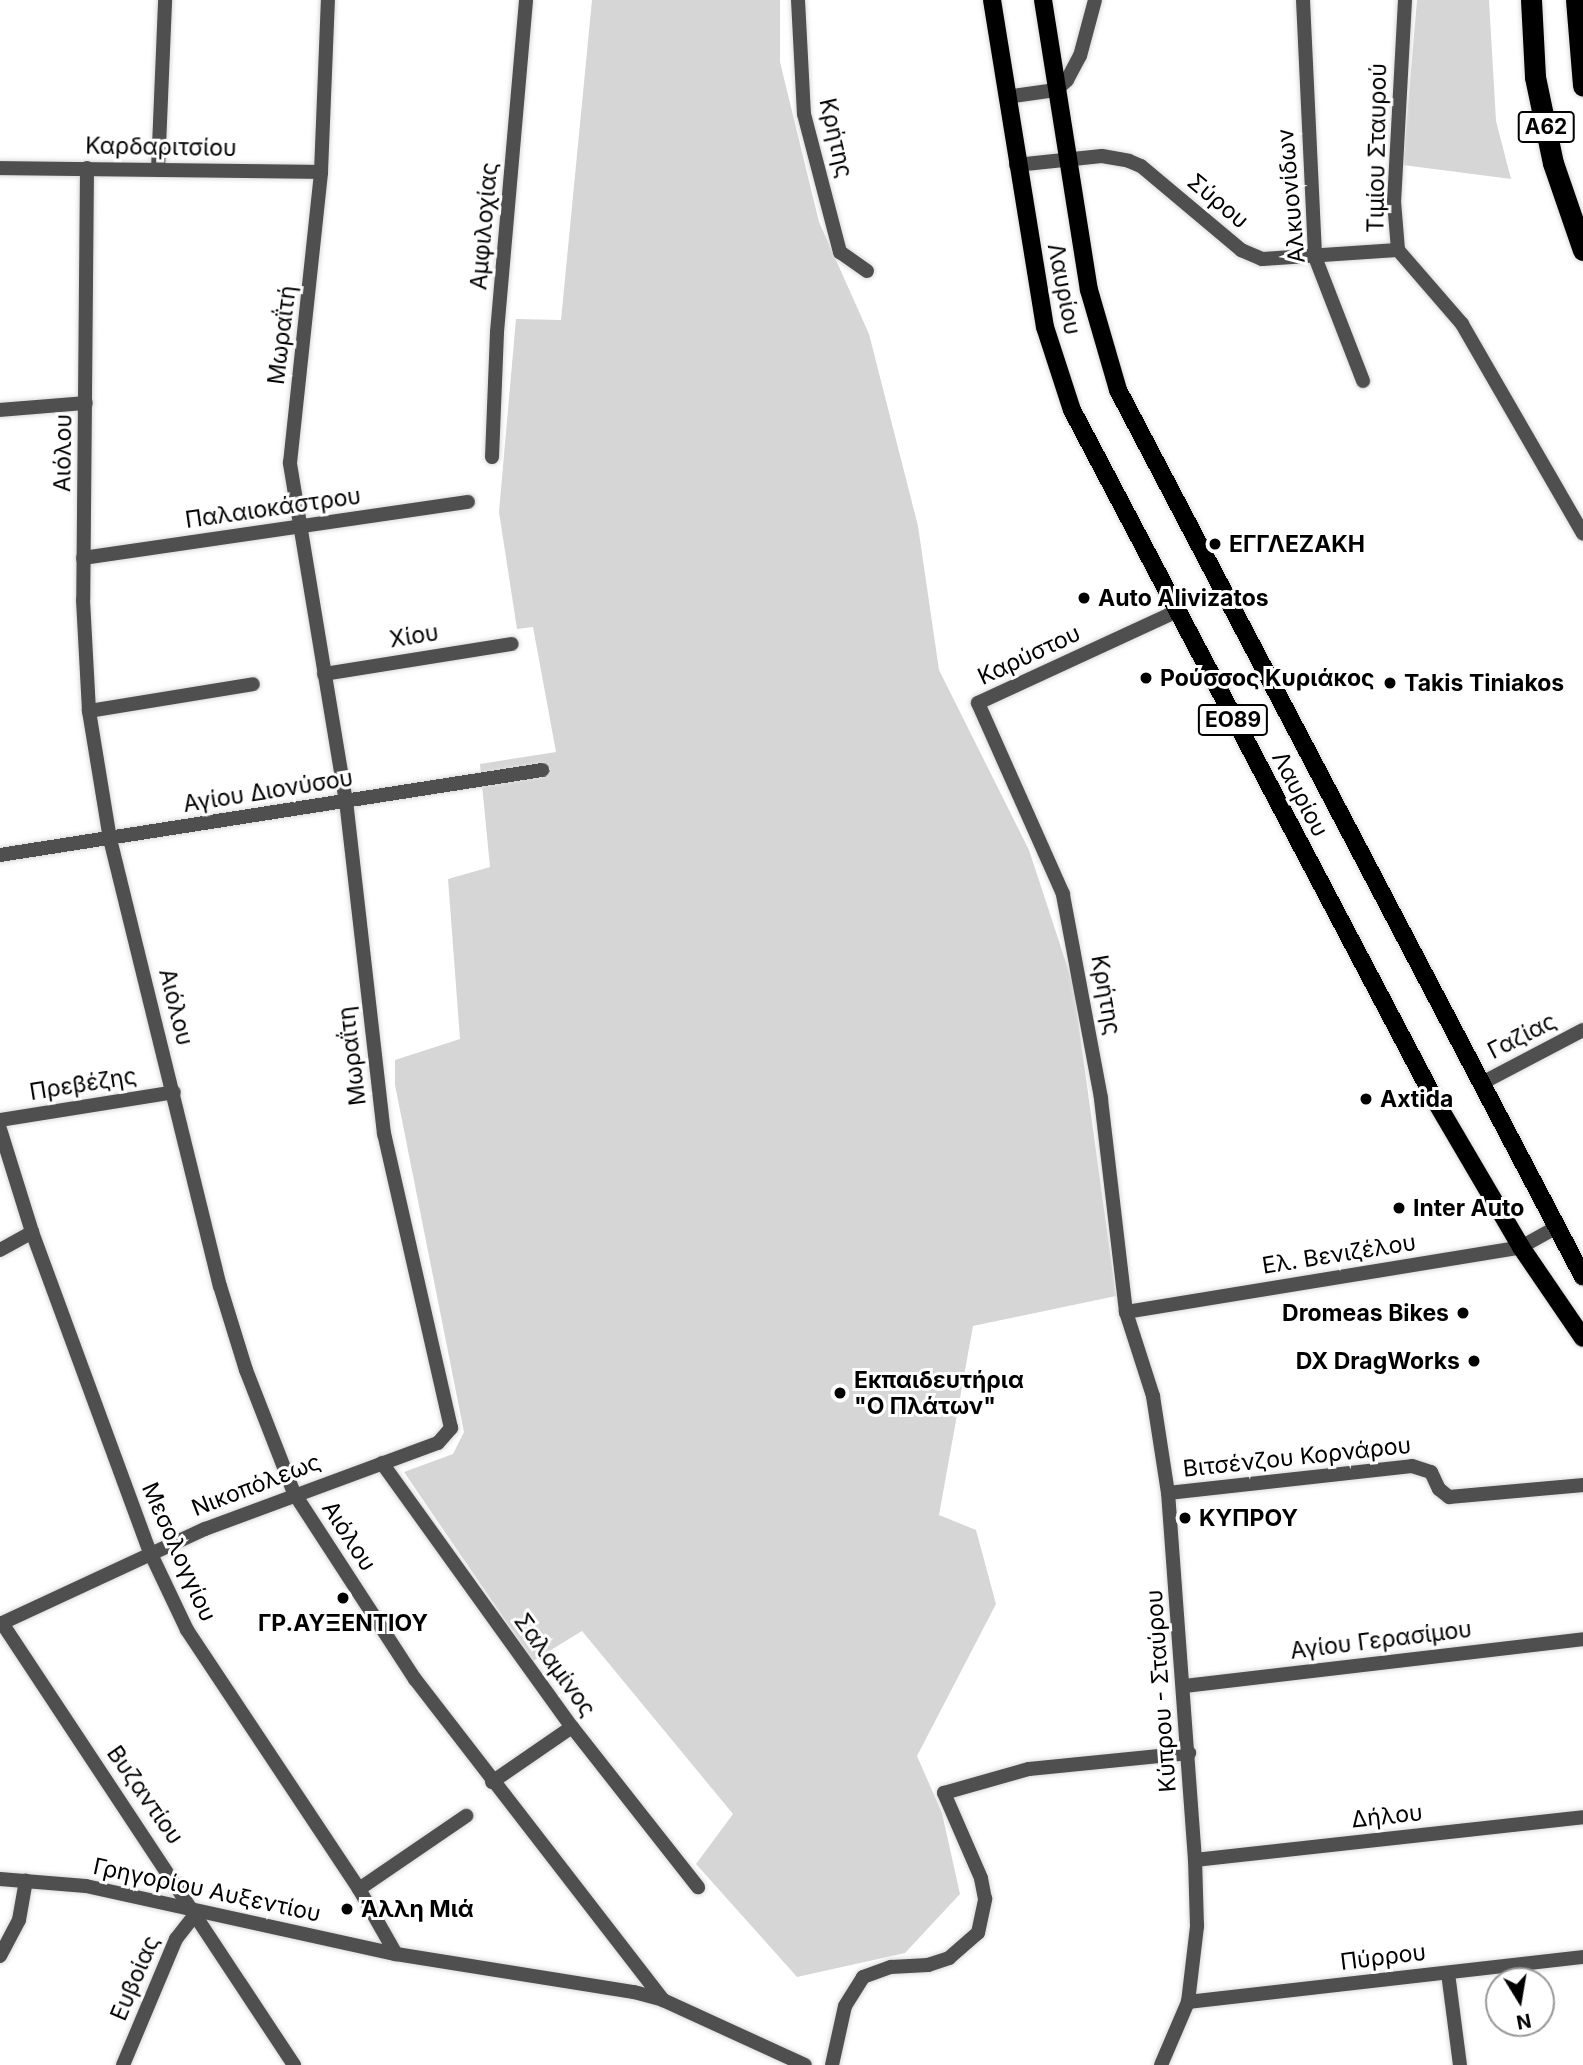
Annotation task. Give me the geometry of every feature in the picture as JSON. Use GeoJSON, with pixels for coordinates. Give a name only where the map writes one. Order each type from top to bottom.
{"type":"FeatureCollection","features":[{"type":"Feature","properties":{"kind":"highway","name":"Α62"},"geometry":{"type":"LineString","coordinates":[[1531,0],[1535,77],[1553,163],[1583,250]]}},
{"type":"Feature","properties":{"kind":"highway","name":"Α62"},"geometry":{"type":"LineString","coordinates":[[1576,0],[1583,86]]}},
{"type":"Feature","properties":{"kind":"main road","name":"Λαυρίου"},"geometry":{"type":"LineString","coordinates":[[992,0],[1016,165],[1045,327],[1072,410],[1175,612],[1436,1102],[1521,1247],[1583,1338]]}},
{"type":"Feature","properties":{"kind":"main road","name":"Λαυρίου"},"geometry":{"type":"LineString","coordinates":[[1043,0],[1066,159],[1094,319],[1118,390],[1583,1277]]}},
{"type":"Feature","properties":{"kind":"street"},"geometry":{"type":"LineString","coordinates":[[158,170],[165,0]]}},
{"type":"Feature","properties":{"kind":"street","name":"Μωραΐτή"},"geometry":{"type":"LineString","coordinates":[[324,674],[289,449],[321,172],[328,0]]}},
{"type":"Feature","properties":{"kind":"street","name":"Αμφιλοχίας"},"geometry":{"type":"LineString","coordinates":[[492,457],[497,332],[526,0]]}},
{"type":"Feature","properties":{"kind":"street","name":"Κρήτης"},"geometry":{"type":"LineString","coordinates":[[797,0],[808,126],[840,252],[867,271]]}},
{"type":"Feature","properties":{"kind":"street"},"geometry":{"type":"LineString","coordinates":[[1006,97],[1056,90],[1077,64],[1095,0]]}},
{"type":"Feature","properties":{"kind":"street","name":"Αλκυονίδων"},"geometry":{"type":"LineString","coordinates":[[1303,0],[1315,257],[1363,381]]}},
{"type":"Feature","properties":{"kind":"street","name":"Τιμίου Σταυρού"},"geometry":{"type":"LineString","coordinates":[[1405,0],[1394,201],[1398,250],[1462,324],[1583,534]]}},
{"type":"Feature","properties":{"kind":"street","name":"Σύρου"},"geometry":{"type":"LineString","coordinates":[[1016,165],[1102,156],[1129,161],[1241,250],[1262,259],[1398,250]]}},
{"type":"Feature","properties":{"kind":"street","name":"Καρδαριτσίου"},"geometry":{"type":"LineString","coordinates":[[0,167],[321,172]]}},
{"type":"Feature","properties":{"kind":"street","name":"Αιόλου"},"geometry":{"type":"LineString","coordinates":[[87,168],[83,558],[89,711],[110,839],[228,1310],[256,1401],[294,1493],[415,1679],[663,2000]]}},
{"type":"Feature","properties":{"kind":"street"},"geometry":{"type":"LineString","coordinates":[[0,410],[86,403]]}},
{"type":"Feature","properties":{"kind":"street","name":"Παλαιοκάστρου"},"geometry":{"type":"LineString","coordinates":[[83,558],[468,502]]}},
{"type":"Feature","properties":{"kind":"street","name":"Καρύστου"},"geometry":{"type":"LineString","coordinates":[[978,703],[1175,612]]}},
{"type":"Feature","properties":{"kind":"street","name":"Χίου"},"geometry":{"type":"LineString","coordinates":[[324,674],[512,643]]}},
{"type":"Feature","properties":{"kind":"street","name":"Μωραΐτη"},"geometry":{"type":"LineString","coordinates":[[324,674],[346,802],[384,1135],[451,1428]]}},
{"type":"Feature","properties":{"kind":"street"},"geometry":{"type":"LineString","coordinates":[[89,711],[253,684]]}},
{"type":"Feature","properties":{"kind":"street","name":"Κρήτης"},"geometry":{"type":"LineString","coordinates":[[978,703],[1063,894],[1101,1098],[1126,1312]]}},
{"type":"Feature","properties":{"kind":"street","name":"Αγίου Διονύσου"},"geometry":{"type":"LineString","coordinates":[[0,855],[542,770]]}},
{"type":"Feature","properties":{"kind":"street","name":"Γαζίας"},"geometry":{"type":"LineString","coordinates":[[1482,1083],[1583,1030]]}},
{"type":"Feature","properties":{"kind":"street","name":"Πρεβέζης"},"geometry":{"type":"LineString","coordinates":[[0,1120],[174,1092]]}},
{"type":"Feature","properties":{"kind":"street","name":"Μεσολογγίου"},"geometry":{"type":"LineString","coordinates":[[0,1129],[32,1232],[150,1552],[187,1630],[359,1889],[396,1954]]}},
{"type":"Feature","properties":{"kind":"street","name":"Ελ. Βενιζέλου"},"geometry":{"type":"LineString","coordinates":[[1126,1312],[1521,1247],[1555,1228]]}},
{"type":"Feature","properties":{"kind":"street"},"geometry":{"type":"LineString","coordinates":[[0,1250],[32,1232]]}},
{"type":"Feature","properties":{"kind":"street","name":"Κύπρου - Σταύρου"},"geometry":{"type":"LineString","coordinates":[[1126,1312],[1153,1396],[1168,1493],[1185,1686],[1195,1860],[1197,1926],[1188,2002],[1161,2065]]}},
{"type":"Feature","properties":{"kind":"street","name":"Νικοπόλεως"},"geometry":{"type":"LineString","coordinates":[[1,1624],[150,1552],[294,1493],[438,1443],[451,1428]]}},
{"type":"Feature","properties":{"kind":"street","name":"Σαλαμίνος"},"geometry":{"type":"LineString","coordinates":[[382,1463],[572,1727],[698,1888]]}},
{"type":"Feature","properties":{"kind":"street","name":"Βιτσένζου Κορνάρου"},"geometry":{"type":"LineString","coordinates":[[1168,1493],[1412,1466],[1431,1472],[1439,1489],[1449,1497],[1583,1485]]}},
{"type":"Feature","properties":{"kind":"street","name":"Βυζαντίου"},"geometry":{"type":"LineString","coordinates":[[1,1624],[196,1913],[294,2065]]}},
{"type":"Feature","properties":{"kind":"street","name":"Αγίου Γερασίμου"},"geometry":{"type":"LineString","coordinates":[[1185,1686],[1583,1639]]}},
{"type":"Feature","properties":{"kind":"street"},"geometry":{"type":"LineString","coordinates":[[492,1782],[572,1727]]}},
{"type":"Feature","properties":{"kind":"street"},"geometry":{"type":"LineString","coordinates":[[832,2065],[845,2006],[863,1977],[891,1967],[928,1965],[949,1958],[978,1933],[985,1899],[981,1878],[944,1793],[1029,1769],[1189,1752]]}},
{"type":"Feature","properties":{"kind":"street"},"geometry":{"type":"LineString","coordinates":[[359,1889],[466,1816]]}},
{"type":"Feature","properties":{"kind":"street","name":"Δήλου"},"geometry":{"type":"LineString","coordinates":[[1195,1860],[1583,1817]]}},
{"type":"Feature","properties":{"kind":"street","name":"Γρηγορίου Αυξεντίου"},"geometry":{"type":"LineString","coordinates":[[0,1879],[86,1886],[196,1913],[396,1954],[585,1982],[663,2000],[805,2065]]}},
{"type":"Feature","properties":{"kind":"street"},"geometry":{"type":"LineString","coordinates":[[0,1956],[19,1920],[26,1881]]}},
{"type":"Feature","properties":{"kind":"street","name":"Ευβοίας"},"geometry":{"type":"LineString","coordinates":[[123,2065],[176,1939],[196,1913]]}},
{"type":"Feature","properties":{"kind":"street","name":"Πύρρου"},"geometry":{"type":"LineString","coordinates":[[1188,2002],[1583,1957]]}},
{"type":"Feature","properties":{"kind":"street"},"geometry":{"type":"LineString","coordinates":[[1448,1973],[1460,2065]]}},
{"type":"Feature","properties":{"kind":"shaded area"},"geometry":{"type":"Polygon","coordinates":[[[592,0],[780,0],[780,62],[819,222],[869,334],[918,526],[939,670],[1029,850],[1073,984],[1116,1296],[973,1326],[939,1515],[976,1530],[996,1604],[917,1756],[942,1813],[960,1894],[905,1953],[797,1977],[696,1864],[733,1814],[582,1631],[533,1661],[404,1472],[453,1454],[464,1432],[395,1085],[395,1060],[460,1039],[448,879],[490,867],[480,764],[556,752],[533,627],[517,629],[499,512],[516,319],[561,320],[592,0]]]}},
{"type":"Feature","properties":{"kind":"shaded area"},"geometry":{"type":"Polygon","coordinates":[[[1417,0],[1489,0],[1496,121],[1511,179],[1403,165],[1417,0]]]}},
{"type":"Feature","properties":{"kind":"place","name":"ΕΓΓΛΕΖΑΚΗ"},"geometry":{"type":"Point","coordinates":[1215,544]}},
{"type":"Feature","properties":{"kind":"place","name":"Auto Alivizatos"},"geometry":{"type":"Point","coordinates":[1084,598]}},
{"type":"Feature","properties":{"kind":"place","name":"Ρούσσος Κυριάκος"},"geometry":{"type":"Point","coordinates":[1146,678]}},
{"type":"Feature","properties":{"kind":"place","name":"Takis Tiniakos"},"geometry":{"type":"Point","coordinates":[1390,683]}},
{"type":"Feature","properties":{"kind":"place","name":"Axtida"},"geometry":{"type":"Point","coordinates":[1366,1099]}},
{"type":"Feature","properties":{"kind":"place","name":"Inter Auto"},"geometry":{"type":"Point","coordinates":[1399,1208]}},
{"type":"Feature","properties":{"kind":"place","name":"Dromeas Bikes"},"geometry":{"type":"Point","coordinates":[1463,1313]}},
{"type":"Feature","properties":{"kind":"place","name":"DX DragWorks"},"geometry":{"type":"Point","coordinates":[1474,1361]}},
{"type":"Feature","properties":{"kind":"place","name":"Εκπαιδευτήρια \"Ο Πλάτων\""},"geometry":{"type":"Point","coordinates":[840,1393]}},
{"type":"Feature","properties":{"kind":"place","name":"ΚΥΠΡΟΥ"},"geometry":{"type":"Point","coordinates":[1185,1518]}},
{"type":"Feature","properties":{"kind":"place","name":"ΓΡ.ΑΥΞΕΝΤΙΟΥ"},"geometry":{"type":"Point","coordinates":[343,1598]}},
{"type":"Feature","properties":{"kind":"place","name":"Άλλη Μιά"},"geometry":{"type":"Point","coordinates":[347,1909]}}]}
